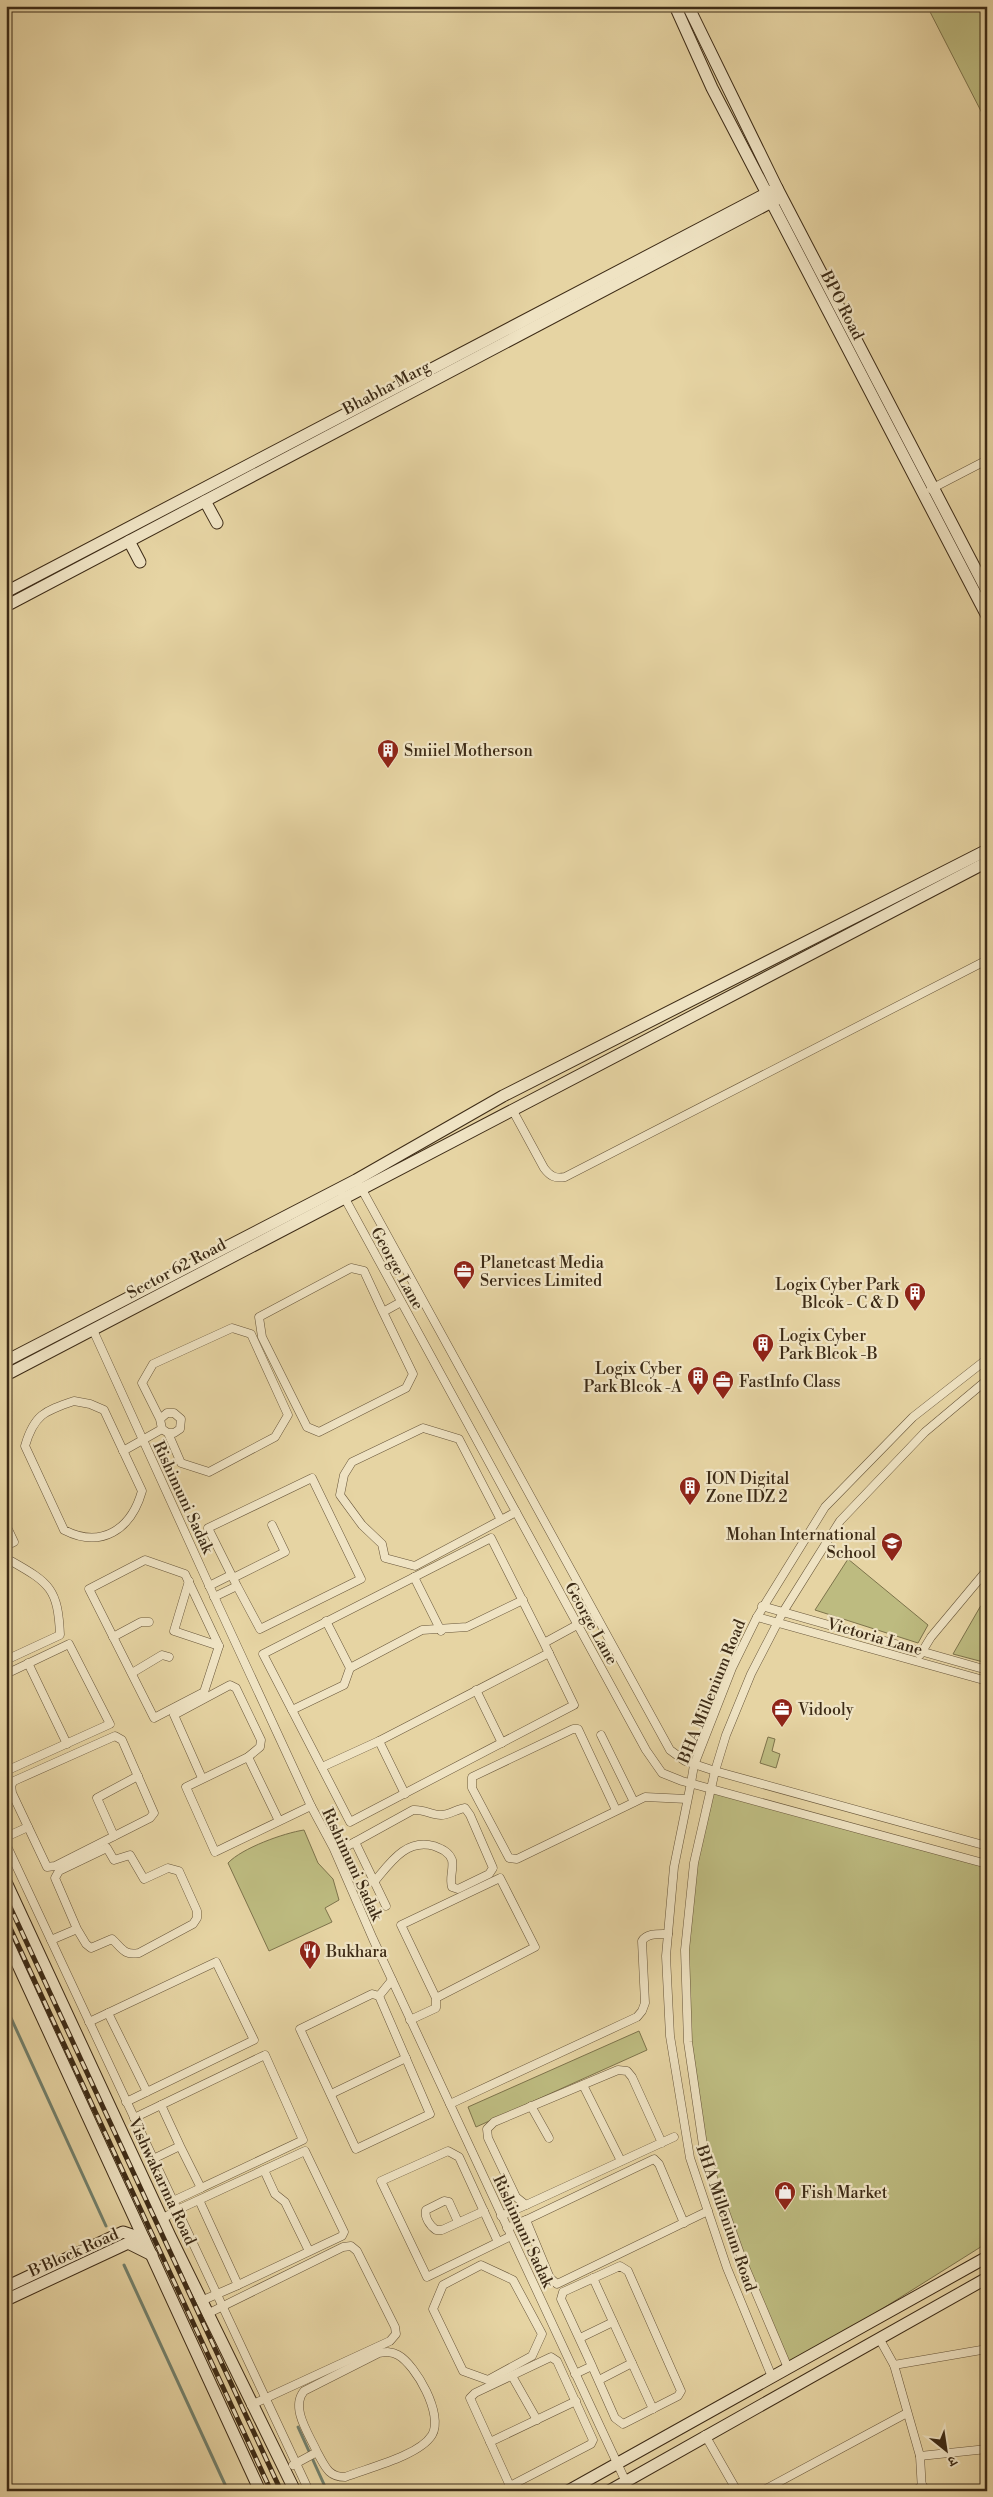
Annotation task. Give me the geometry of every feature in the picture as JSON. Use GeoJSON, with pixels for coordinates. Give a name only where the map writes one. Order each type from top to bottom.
{"type":"FeatureCollection","features":[{"type":"Feature","properties":{"kind":"street","name":"BPO Road"},"geometry":{"type":"LineString","coordinates":[[676,6],[712,88],[774,195],[928,491],[987,616]]}},
{"type":"Feature","properties":{"kind":"street","name":"BPO Road"},"geometry":{"type":"LineString","coordinates":[[688,6],[774,195]]}},
{"type":"Feature","properties":{"kind":"street","name":"Bhabha Marg"},"geometry":{"type":"LineString","coordinates":[[6,606],[206,501],[774,195]]}},
{"type":"Feature","properties":{"kind":"street","name":"Bhabha Marg"},"geometry":{"type":"LineString","coordinates":[[6,592],[774,195]]}},
{"type":"Feature","properties":{"kind":"street"},"geometry":{"type":"LineString","coordinates":[[928,491],[987,460]]}},
{"type":"Feature","properties":{"kind":"street","name":"BPO Road"},"geometry":{"type":"LineString","coordinates":[[928,491],[987,591]]}},
{"type":"Feature","properties":{"kind":"street"},"geometry":{"type":"LineString","coordinates":[[206,501],[217,523]]}},
{"type":"Feature","properties":{"kind":"street"},"geometry":{"type":"LineString","coordinates":[[129,541],[140,562]]}},
{"type":"Feature","properties":{"kind":"street"},"geometry":{"type":"LineString","coordinates":[[359,1184],[503,1096],[987,850]]}},
{"type":"Feature","properties":{"kind":"street"},"geometry":{"type":"LineString","coordinates":[[359,1184],[513,1111],[987,862]]}},
{"type":"Feature","properties":{"kind":"street"},"geometry":{"type":"LineString","coordinates":[[513,1111],[544,1168],[550,1175],[557,1178],[565,1177],[987,960]]}},
{"type":"Feature","properties":{"kind":"street","name":"Sector 62 Road"},"geometry":{"type":"LineString","coordinates":[[6,1375],[93,1330],[359,1184]]}},
{"type":"Feature","properties":{"kind":"street","name":"George Lane"},"geometry":{"type":"LineString","coordinates":[[359,1184],[670,1750],[694,1765],[987,1846]]}},
{"type":"Feature","properties":{"kind":"street","name":"Sector 62 Road"},"geometry":{"type":"LineString","coordinates":[[6,1361],[342,1193]]}},
{"type":"Feature","properties":{"kind":"street","name":"George Lane"},"geometry":{"type":"LineString","coordinates":[[342,1193],[577,1625],[646,1750],[662,1773],[691,1783],[987,1864]]}},
{"type":"Feature","properties":{"kind":"street"},"geometry":{"type":"LineString","coordinates":[[351,1268],[364,1271],[383,1312],[413,1374],[406,1388],[319,1432],[307,1428],[262,1338],[259,1317],[351,1268]]}},
{"type":"Feature","properties":{"kind":"street"},"geometry":{"type":"LineString","coordinates":[[383,1312],[401,1302]]}},
{"type":"Feature","properties":{"kind":"street"},"geometry":{"type":"LineString","coordinates":[[232,1328],[250,1334],[288,1414],[275,1438],[209,1472],[181,1463],[165,1431],[142,1383],[153,1364],[232,1328]]}},
{"type":"Feature","properties":{"kind":"street","name":"Rishimuni Sadak"},"geometry":{"type":"LineString","coordinates":[[93,1330],[214,1597],[311,1806],[336,1852],[410,2020],[625,2480]]}},
{"type":"Feature","properties":{"kind":"street","name":"BHA Millenium Road"},"geometry":{"type":"LineString","coordinates":[[772,2377],[727,2268],[690,2158],[670,2036],[666,1956],[674,1867],[694,1765],[732,1668],[762,1606],[825,1507],[913,1417],[987,1358]]}},
{"type":"Feature","properties":{"kind":"street","name":"BHA Millenium Road"},"geometry":{"type":"LineString","coordinates":[[788,2368],[743,2262],[704,2152],[688,2042],[685,1950],[694,1863],[715,1771],[726,1735],[751,1674],[783,1612],[840,1521],[925,1432],[987,1380]]}},
{"type":"Feature","properties":{"kind":"street"},"geometry":{"type":"LineString","coordinates":[[74,1401],[90,1404],[104,1410],[123,1451],[142,1491],[138,1506],[128,1522],[109,1534],[93,1540],[76,1536],[64,1530],[25,1446],[31,1426],[40,1416],[57,1407],[74,1401]]}},
{"type":"Feature","properties":{"kind":"street"},"geometry":{"type":"LineString","coordinates":[[123,1451],[165,1431],[177,1431],[181,1426],[181,1419],[177,1414],[170,1412],[164,1414],[160,1419]]}},
{"type":"Feature","properties":{"kind":"street"},"geometry":{"type":"LineString","coordinates":[[501,1520],[459,1439],[429,1428],[423,1428],[352,1462],[344,1475],[340,1495],[362,1525],[382,1544],[385,1558],[400,1563],[416,1566],[516,1512]]}},
{"type":"Feature","properties":{"kind":"street"},"geometry":{"type":"LineString","coordinates":[[312,1478],[361,1579],[260,1629],[237,1586],[208,1528],[312,1478]]}},
{"type":"Feature","properties":{"kind":"street"},"geometry":{"type":"LineString","coordinates":[[6,1525],[14,1542],[6,1546]]}},
{"type":"Feature","properties":{"kind":"street"},"geometry":{"type":"LineString","coordinates":[[209,1586],[285,1552],[272,1526]]}},
{"type":"Feature","properties":{"kind":"street"},"geometry":{"type":"LineString","coordinates":[[491,1538],[574,1705],[350,1822],[263,1654],[414,1577],[491,1538]]}},
{"type":"Feature","properties":{"kind":"street"},"geometry":{"type":"LineString","coordinates":[[145,1560],[185,1574],[189,1581],[220,1646],[204,1692],[154,1718],[89,1589],[145,1560]]}},
{"type":"Feature","properties":{"kind":"street"},"geometry":{"type":"LineString","coordinates":[[6,1562],[11,1561],[46,1582],[56,1602],[60,1635],[6,1660]]}},
{"type":"Feature","properties":{"kind":"street"},"geometry":{"type":"LineString","coordinates":[[917,1662],[935,1631],[987,1570]]}},
{"type":"Feature","properties":{"kind":"street"},"geometry":{"type":"LineString","coordinates":[[414,1577],[441,1631]]}},
{"type":"Feature","properties":{"kind":"street"},"geometry":{"type":"LineString","coordinates":[[189,1581],[174,1631],[220,1646]]}},
{"type":"Feature","properties":{"kind":"street"},"geometry":{"type":"LineString","coordinates":[[214,1597],[237,1586]]}},
{"type":"Feature","properties":{"kind":"street"},"geometry":{"type":"LineString","coordinates":[[292,1710],[344,1685],[350,1668],[422,1630],[441,1631],[467,1628],[523,1600]]}},
{"type":"Feature","properties":{"kind":"street"},"geometry":{"type":"LineString","coordinates":[[204,1612],[218,1605]]}},
{"type":"Feature","properties":{"kind":"street","name":"Victoria Lane"},"geometry":{"type":"LineString","coordinates":[[762,1606],[987,1670]]}},
{"type":"Feature","properties":{"kind":"street","name":"Victoria Lane"},"geometry":{"type":"LineString","coordinates":[[757,1617],[987,1681]]}},
{"type":"Feature","properties":{"kind":"street"},"geometry":{"type":"LineString","coordinates":[[326,1621],[350,1668]]}},
{"type":"Feature","properties":{"kind":"street"},"geometry":{"type":"LineString","coordinates":[[114,1637],[141,1622],[149,1622]]}},
{"type":"Feature","properties":{"kind":"street"},"geometry":{"type":"LineString","coordinates":[[544,1643],[577,1625]]}},
{"type":"Feature","properties":{"kind":"street"},"geometry":{"type":"LineString","coordinates":[[6,1674],[69,1644],[110,1724],[6,1771]]}},
{"type":"Feature","properties":{"kind":"street"},"geometry":{"type":"LineString","coordinates":[[322,1767],[379,1741],[549,1653]]}},
{"type":"Feature","properties":{"kind":"street"},"geometry":{"type":"LineString","coordinates":[[132,1673],[162,1656],[169,1657]]}},
{"type":"Feature","properties":{"kind":"street"},"geometry":{"type":"LineString","coordinates":[[28,1663],[67,1744]]}},
{"type":"Feature","properties":{"kind":"street"},"geometry":{"type":"LineString","coordinates":[[202,1778],[174,1715],[230,1685],[236,1688],[261,1740],[260,1747],[248,1757],[186,1787],[215,1852],[311,1806]]}},
{"type":"Feature","properties":{"kind":"street"},"geometry":{"type":"LineString","coordinates":[[476,1690],[502,1743]]}},
{"type":"Feature","properties":{"kind":"street"},"geometry":{"type":"LineString","coordinates":[[616,1810],[578,1729],[573,1729],[472,1777],[472,1788],[508,1858],[517,1860],[645,1797],[688,1799]]}},
{"type":"Feature","properties":{"kind":"street"},"geometry":{"type":"LineString","coordinates":[[601,1735],[634,1802]]}},
{"type":"Feature","properties":{"kind":"street"},"geometry":{"type":"LineString","coordinates":[[109,1737],[119,1737],[122,1740],[154,1813],[150,1818],[50,1868],[46,1866],[28,1827],[12,1793],[11,1785],[14,1782],[109,1737]]}},
{"type":"Feature","properties":{"kind":"street"},"geometry":{"type":"LineString","coordinates":[[379,1741],[405,1794]]}},
{"type":"Feature","properties":{"kind":"street"},"geometry":{"type":"LineString","coordinates":[[248,1757],[279,1821]]}},
{"type":"Feature","properties":{"kind":"street"},"geometry":{"type":"LineString","coordinates":[[114,1836],[98,1798],[138,1776]]}},
{"type":"Feature","properties":{"kind":"street"},"geometry":{"type":"LineString","coordinates":[[336,1852],[413,1810],[423,1809],[434,1814],[444,1815],[465,1808],[494,1868],[489,1874],[458,1889],[452,1887],[450,1881],[452,1861],[444,1850],[431,1845],[417,1845],[401,1851],[374,1882]]}},
{"type":"Feature","properties":{"kind":"street"},"geometry":{"type":"LineString","coordinates":[[6,1837],[28,1827]]}},
{"type":"Feature","properties":{"kind":"street"},"geometry":{"type":"LineString","coordinates":[[355,1842],[386,1906]]}},
{"type":"Feature","properties":{"kind":"street"},"geometry":{"type":"LineString","coordinates":[[6,1844],[265,2399],[290,2466],[308,2491]]}},
{"type":"Feature","properties":{"kind":"street"},"geometry":{"type":"LineString","coordinates":[[107,1848],[114,1860],[130,1855],[144,1879],[168,1868],[179,1871],[197,1911],[197,1918],[193,1924],[139,1953],[130,1955],[122,1951],[112,1938],[91,1948],[86,1944],[77,1929],[55,1878],[59,1871],[107,1848]]}},
{"type":"Feature","properties":{"kind":"street"},"geometry":{"type":"LineString","coordinates":[[410,2020],[436,2008],[436,1998],[401,1925],[500,1878],[535,1947],[436,1998]]}},
{"type":"Feature","properties":{"kind":"street","name":"Vishwakarma Road"},"geometry":{"type":"LineString","coordinates":[[6,1882],[162,2219],[251,2405],[290,2466],[295,2491]]}},
{"type":"Feature","properties":{"kind":"street"},"geometry":{"type":"LineString","coordinates":[[51,1940],[77,1929]]}},
{"type":"Feature","properties":{"kind":"street"},"geometry":{"type":"LineString","coordinates":[[450,2104],[637,2017],[645,2003],[642,1941],[650,1935],[668,1934]]}},
{"type":"Feature","properties":{"kind":"street"},"geometry":{"type":"LineString","coordinates":[[6,1939],[260,2491]]}},
{"type":"Feature","properties":{"kind":"street"},"geometry":{"type":"LineString","coordinates":[[89,2022],[216,1962],[254,2040],[126,2102]]}},
{"type":"Feature","properties":{"kind":"street"},"geometry":{"type":"LineString","coordinates":[[379,1996],[392,1980]]}},
{"type":"Feature","properties":{"kind":"street"},"geometry":{"type":"LineString","coordinates":[[372,1994],[379,1996],[430,2114],[356,2149],[300,2029],[372,1994]]}},
{"type":"Feature","properties":{"kind":"street"},"geometry":{"type":"LineString","coordinates":[[108,2013],[147,2092]]}},
{"type":"Feature","properties":{"kind":"street"},"geometry":{"type":"LineString","coordinates":[[134,2118],[265,2054],[303,2140],[173,2201]]}},
{"type":"Feature","properties":{"kind":"street"},"geometry":{"type":"LineString","coordinates":[[331,2094],[406,2058]]}},
{"type":"Feature","properties":{"kind":"street"},"geometry":{"type":"LineString","coordinates":[[526,2205],[516,2197],[488,2138],[487,2130],[494,2122],[618,2070],[626,2071],[632,2077],[662,2143]]}},
{"type":"Feature","properties":{"kind":"street"},"geometry":{"type":"LineString","coordinates":[[583,2085],[621,2161]]}},
{"type":"Feature","properties":{"kind":"street"},"geometry":{"type":"LineString","coordinates":[[160,2105],[201,2188]]}},
{"type":"Feature","properties":{"kind":"street"},"geometry":{"type":"LineString","coordinates":[[531,2106],[550,2138]]}},
{"type":"Feature","properties":{"kind":"street"},"geometry":{"type":"LineString","coordinates":[[502,2216],[674,2137]]}},
{"type":"Feature","properties":{"kind":"street"},"geometry":{"type":"LineString","coordinates":[[153,2159],[180,2146]]}},
{"type":"Feature","properties":{"kind":"street"},"geometry":{"type":"LineString","coordinates":[[162,2219],[177,2210],[305,2151],[344,2232],[342,2236],[309,2252],[201,2301]]}},
{"type":"Feature","properties":{"kind":"street"},"geometry":{"type":"LineString","coordinates":[[498,2242],[459,2156],[448,2151],[381,2181],[427,2278],[511,2236]]}},
{"type":"Feature","properties":{"kind":"street"},"geometry":{"type":"LineString","coordinates":[[507,2228],[654,2159],[659,2164],[684,2223]]}},
{"type":"Feature","properties":{"kind":"street"},"geometry":{"type":"LineString","coordinates":[[264,2170],[275,2194],[285,2202],[309,2252]]}},
{"type":"Feature","properties":{"kind":"street"},"geometry":{"type":"LineString","coordinates":[[199,2200],[238,2285]]}},
{"type":"Feature","properties":{"kind":"street"},"geometry":{"type":"LineString","coordinates":[[458,2222],[449,2202],[444,2201],[426,2210],[425,2214],[429,2222],[436,2230],[458,2222],[484,2211]]}},
{"type":"Feature","properties":{"kind":"street"},"geometry":{"type":"LineString","coordinates":[[526,2220],[550,2278],[557,2284],[708,2211]]}},
{"type":"Feature","properties":{"kind":"street"},"geometry":{"type":"LineString","coordinates":[[6,2286],[123,2232],[144,2239]]}},
{"type":"Feature","properties":{"kind":"street","name":"B Block Road"},"geometry":{"type":"LineString","coordinates":[[6,2300],[128,2242],[152,2256]]}},
{"type":"Feature","properties":{"kind":"street"},"geometry":{"type":"LineString","coordinates":[[207,2314],[343,2246],[351,2246],[357,2251],[395,2327],[396,2334],[390,2341],[251,2405]]}},
{"type":"Feature","properties":{"kind":"street"},"geometry":{"type":"LineString","coordinates":[[568,2491],[987,2256]]}},
{"type":"Feature","properties":{"kind":"street"},"geometry":{"type":"LineString","coordinates":[[481,2265],[513,2280],[532,2316],[542,2334],[532,2356],[488,2380],[463,2371],[433,2309],[443,2285],[481,2265]]}},
{"type":"Feature","properties":{"kind":"street"},"geometry":{"type":"LineString","coordinates":[[620,2266],[628,2271],[680,2391],[678,2396],[623,2424],[615,2418],[561,2299],[563,2292],[593,2278],[620,2266]]}},
{"type":"Feature","properties":{"kind":"street"},"geometry":{"type":"LineString","coordinates":[[593,2278],[654,2409]]}},
{"type":"Feature","properties":{"kind":"street"},"geometry":{"type":"LineString","coordinates":[[609,2491],[625,2480],[987,2278]]}},
{"type":"Feature","properties":{"kind":"street"},"geometry":{"type":"LineString","coordinates":[[525,2302],[538,2295]]}},
{"type":"Feature","properties":{"kind":"street"},"geometry":{"type":"LineString","coordinates":[[532,2316],[545,2309]]}},
{"type":"Feature","properties":{"kind":"street"},"geometry":{"type":"LineString","coordinates":[[580,2338],[613,2322]]}},
{"type":"Feature","properties":{"kind":"street"},"geometry":{"type":"LineString","coordinates":[[879,2338],[894,2365],[920,2456],[922,2488],[913,2491]]}},
{"type":"Feature","properties":{"kind":"street"},"geometry":{"type":"LineString","coordinates":[[894,2365],[987,2349]]}},
{"type":"Feature","properties":{"kind":"street"},"geometry":{"type":"LineString","coordinates":[[390,2351],[409,2364],[418,2376],[435,2413],[436,2424],[432,2435],[424,2444],[413,2451],[345,2477],[336,2477],[327,2470],[317,2452],[298,2408],[298,2398],[304,2391],[379,2353],[390,2351]]}},
{"type":"Feature","properties":{"kind":"street"},"geometry":{"type":"LineString","coordinates":[[552,2357],[557,2360],[593,2440],[590,2444],[511,2488],[470,2398],[475,2393],[512,2376],[552,2357]]}},
{"type":"Feature","properties":{"kind":"street"},"geometry":{"type":"LineString","coordinates":[[599,2380],[632,2364]]}},
{"type":"Feature","properties":{"kind":"street"},"geometry":{"type":"LineString","coordinates":[[575,2374],[592,2366]]}},
{"type":"Feature","properties":{"kind":"street"},"geometry":{"type":"LineString","coordinates":[[512,2376],[537,2420]]}},
{"type":"Feature","properties":{"kind":"street"},"geometry":{"type":"LineString","coordinates":[[490,2442],[576,2401]]}},
{"type":"Feature","properties":{"kind":"street"},"geometry":{"type":"LineString","coordinates":[[762,2491],[907,2413]]}},
{"type":"Feature","properties":{"kind":"street"},"geometry":{"type":"LineString","coordinates":[[705,2435],[737,2491]]}},
{"type":"Feature","properties":{"kind":"street"},"geometry":{"type":"LineString","coordinates":[[920,2456],[987,2449]]}},
{"type":"Feature","properties":{"kind":"street"},"geometry":{"type":"LineString","coordinates":[[290,2466],[317,2452]]}},
{"type":"Feature","properties":{"kind":"shaded area"},"geometry":{"type":"Polygon","coordinates":[[[927,6],[987,6],[987,113],[983,115],[927,6]]]}},
{"type":"Feature","properties":{"kind":"shaded area"},"geometry":{"type":"Polygon","coordinates":[[[848,1559],[928,1625],[918,1643],[815,1610],[848,1559]]]}},
{"type":"Feature","properties":{"kind":"shaded area"},"geometry":{"type":"Polygon","coordinates":[[[987,1599],[987,1663],[953,1654],[980,1607],[987,1599]]]}},
{"type":"Feature","properties":{"kind":"shaded area"},"geometry":{"type":"Polygon","coordinates":[[[768,1737],[775,1739],[772,1751],[780,1754],[776,1768],[760,1763],[768,1737]]]}},
{"type":"Feature","properties":{"kind":"shaded area"},"geometry":{"type":"Polygon","coordinates":[[[711,1787],[987,1864],[987,2243],[788,2368],[741,2256],[702,2139],[692,2069],[686,1966],[692,1876],[711,1787]]]}},
{"type":"Feature","properties":{"kind":"shaded area"},"geometry":{"type":"Polygon","coordinates":[[[304,1830],[318,1863],[333,1879],[339,1900],[325,1908],[332,1922],[269,1951],[228,1863],[234,1857],[264,1842],[304,1830]]]}},
{"type":"Feature","properties":{"kind":"shaded area"},"geometry":{"type":"Polygon","coordinates":[[[639,2031],[647,2050],[476,2127],[468,2107],[639,2031]]]}},
{"type":"Feature","properties":{"kind":"waterway"},"geometry":{"type":"LineString","coordinates":[[6,2007],[106,2226]]}},
{"type":"Feature","properties":{"kind":"waterway"},"geometry":{"type":"LineString","coordinates":[[124,2265],[228,2491]]}},
{"type":"Feature","properties":{"kind":"waterway"},"geometry":{"type":"LineString","coordinates":[[298,2427],[327,2491]]}},
{"type":"Feature","properties":{"kind":"railway"},"geometry":{"type":"LineString","coordinates":[[6,1898],[281,2491]]}},
{"type":"Feature","properties":{"kind":"railway"},"geometry":{"type":"LineString","coordinates":[[6,1919],[271,2491]]}},
{"type":"Feature","properties":{"kind":"place","name":"Smiiel Motherson"},"geometry":{"type":"Point","coordinates":[388,769]}},
{"type":"Feature","properties":{"kind":"place","name":"Planetcast Media Services Limited"},"geometry":{"type":"Point","coordinates":[464,1290]}},
{"type":"Feature","properties":{"kind":"place","name":"Logix Cyber Park Blcok - C & D"},"geometry":{"type":"Point","coordinates":[915,1312]}},
{"type":"Feature","properties":{"kind":"place","name":"Logix Cyber Park Blcok -B"},"geometry":{"type":"Point","coordinates":[763,1363]}},
{"type":"Feature","properties":{"kind":"place","name":"Logix Cyber Park Blcok -A"},"geometry":{"type":"Point","coordinates":[698,1396]}},
{"type":"Feature","properties":{"kind":"place","name":"FastInfo Class"},"geometry":{"type":"Point","coordinates":[723,1400]}},
{"type":"Feature","properties":{"kind":"place","name":"ION Digital Zone IDZ 2"},"geometry":{"type":"Point","coordinates":[690,1506]}},
{"type":"Feature","properties":{"kind":"place","name":"Mohan International School"},"geometry":{"type":"Point","coordinates":[892,1562]}},
{"type":"Feature","properties":{"kind":"place","name":"Vidooly"},"geometry":{"type":"Point","coordinates":[782,1728]}},
{"type":"Feature","properties":{"kind":"place","name":"Bukhara"},"geometry":{"type":"Point","coordinates":[310,1970]}},
{"type":"Feature","properties":{"kind":"place","name":"Fish Market"},"geometry":{"type":"Point","coordinates":[785,2211]}}]}
